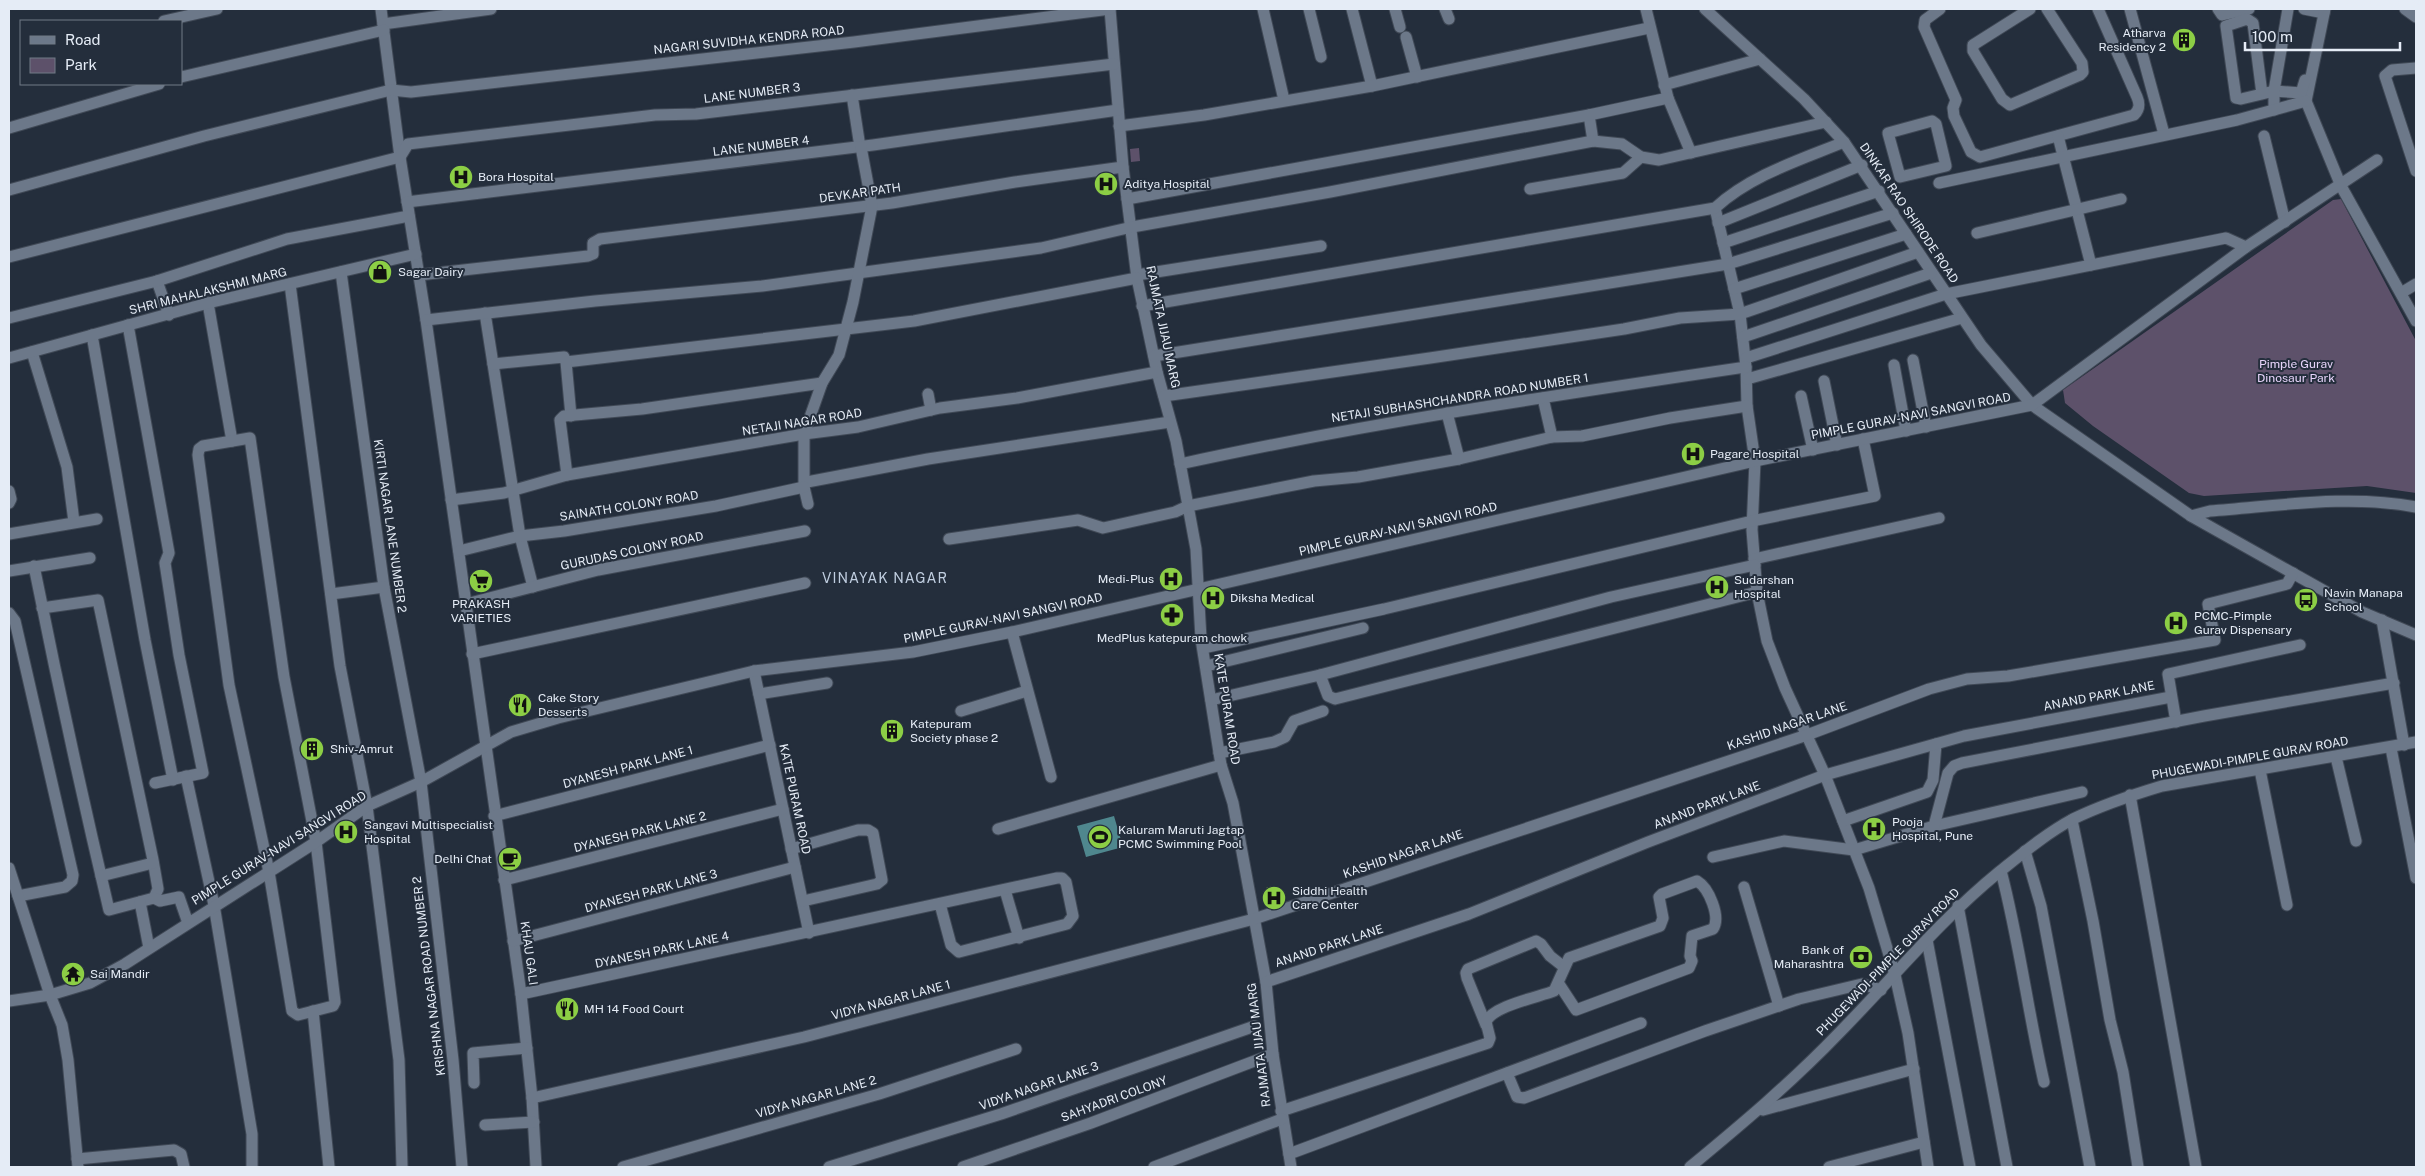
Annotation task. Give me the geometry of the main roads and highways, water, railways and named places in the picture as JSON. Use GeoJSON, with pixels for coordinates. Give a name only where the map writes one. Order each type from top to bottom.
{"type":"FeatureCollection","features":[{"type":"Feature","properties":{"kind":"place","name":"Atharva Residency 2"},"geometry":{"type":"Point","coordinates":[2184,40]}},
{"type":"Feature","properties":{"kind":"place","name":"Bora Hospital"},"geometry":{"type":"Point","coordinates":[461,177]}},
{"type":"Feature","properties":{"kind":"place","name":"Aditya Hospital"},"geometry":{"type":"Point","coordinates":[1106,184]}},
{"type":"Feature","properties":{"kind":"place","name":"Sagar Dairy"},"geometry":{"type":"Point","coordinates":[380,272]}},
{"type":"Feature","properties":{"kind":"place","name":"Pagare Hospital"},"geometry":{"type":"Point","coordinates":[1693,454]}},
{"type":"Feature","properties":{"kind":"place","name":"Medi-Plus"},"geometry":{"type":"Point","coordinates":[1171,579]}},
{"type":"Feature","properties":{"kind":"place","name":"PRAKASH VARIETIES"},"geometry":{"type":"Point","coordinates":[481,581]}},
{"type":"Feature","properties":{"kind":"place","name":"Sudarshan Hospital"},"geometry":{"type":"Point","coordinates":[1717,587]}},
{"type":"Feature","properties":{"kind":"place","name":"Diksha Medical"},"geometry":{"type":"Point","coordinates":[1213,598]}},
{"type":"Feature","properties":{"kind":"place","name":"Navin Manapa School"},"geometry":{"type":"Point","coordinates":[2306,600]}},
{"type":"Feature","properties":{"kind":"place","name":"MedPlus katepuram chowk"},"geometry":{"type":"Point","coordinates":[1172,615]}},
{"type":"Feature","properties":{"kind":"place","name":"PCMC-Pimple Gurav Dispensary"},"geometry":{"type":"Point","coordinates":[2176,623]}},
{"type":"Feature","properties":{"kind":"place","name":"Cake Story Desserts"},"geometry":{"type":"Point","coordinates":[520,705]}},
{"type":"Feature","properties":{"kind":"place","name":"Katepuram Society phase 2"},"geometry":{"type":"Point","coordinates":[892,731]}},
{"type":"Feature","properties":{"kind":"place","name":"Shiv-Amrut"},"geometry":{"type":"Point","coordinates":[312,749]}},
{"type":"Feature","properties":{"kind":"place","name":"Pooja Hospital, Pune"},"geometry":{"type":"Point","coordinates":[1874,829]}},
{"type":"Feature","properties":{"kind":"place","name":"Sangavi Multispecialist Hospital"},"geometry":{"type":"Point","coordinates":[346,832]}},
{"type":"Feature","properties":{"kind":"place","name":"Kaluram Maruti Jagtap PCMC Swimming Pool"},"geometry":{"type":"Point","coordinates":[1100,837]}},
{"type":"Feature","properties":{"kind":"place","name":"Delhi Chat"},"geometry":{"type":"Point","coordinates":[510,859]}},
{"type":"Feature","properties":{"kind":"place","name":"Siddhi Health Care Center"},"geometry":{"type":"Point","coordinates":[1274,898]}},
{"type":"Feature","properties":{"kind":"place","name":"Bank of Maharashtra"},"geometry":{"type":"Point","coordinates":[1861,957]}},
{"type":"Feature","properties":{"kind":"place","name":"Sai Mandir"},"geometry":{"type":"Point","coordinates":[73,974]}},
{"type":"Feature","properties":{"kind":"place","name":"MH 14 Food Court"},"geometry":{"type":"Point","coordinates":[567,1009]}},
{"type":"Feature","properties":{"kind":"district","name":"VINAYAK NAGAR"},"geometry":{"type":"Point","coordinates":[885,578]}},
{"type":"Feature","properties":{"kind":"park label","name":"Pimple Gurav Dinosaur Park"},"geometry":{"type":"Point","coordinates":[2296,371]}}]}
